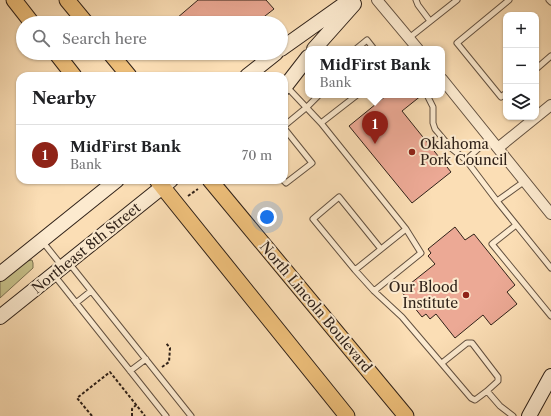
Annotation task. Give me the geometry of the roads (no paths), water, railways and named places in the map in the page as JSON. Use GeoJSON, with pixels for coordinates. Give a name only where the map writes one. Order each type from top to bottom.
{"type":"FeatureCollection","features":[{"type":"Feature","properties":{"kind":"main road"},"geometry":{"type":"LineString","coordinates":[[14,0],[27,16]]}},
{"type":"Feature","properties":{"kind":"main road"},"geometry":{"type":"LineString","coordinates":[[67,0],[80,16]]}},
{"type":"Feature","properties":{"kind":"main road"},"geometry":{"type":"LineString","coordinates":[[288,44],[350,0]]}},
{"type":"Feature","properties":{"kind":"main road"},"geometry":{"type":"LineString","coordinates":[[317,46],[358,0]]}},
{"type":"Feature","properties":{"kind":"main road"},"geometry":{"type":"LineString","coordinates":[[61,60],[71,72]]}},
{"type":"Feature","properties":{"kind":"main road"},"geometry":{"type":"LineString","coordinates":[[116,60],[126,72]]}},
{"type":"Feature","properties":{"kind":"main road"},"geometry":{"type":"LineString","coordinates":[[252,72],[267,60]]}},
{"type":"Feature","properties":{"kind":"main road"},"geometry":{"type":"LineString","coordinates":[[288,83],[305,61]]}},
{"type":"Feature","properties":{"kind":"main road"},"geometry":{"type":"LineString","coordinates":[[0,274],[112,184]]}},
{"type":"Feature","properties":{"kind":"main road","name":"Northeast 8th Street"},"geometry":{"type":"LineString","coordinates":[[0,317],[162,184]]}},
{"type":"Feature","properties":{"kind":"main road"},"geometry":{"type":"LineString","coordinates":[[166,184],[347,416]]}},
{"type":"Feature","properties":{"kind":"main road","name":"North Lincoln Boulevard"},"geometry":{"type":"LineString","coordinates":[[204,184],[406,416]]}},
{"type":"Feature","properties":{"kind":"main road"},"geometry":{"type":"LineString","coordinates":[[529,416],[551,376]]}},
{"type":"Feature","properties":{"kind":"street"},"geometry":{"type":"LineString","coordinates":[[377,0],[416,46]]}},
{"type":"Feature","properties":{"kind":"street"},"geometry":{"type":"LineString","coordinates":[[445,82],[551,214]]}},
{"type":"Feature","properties":{"kind":"street"},"geometry":{"type":"LineString","coordinates":[[498,148],[551,106]]}},
{"type":"Feature","properties":{"kind":"lane"},"geometry":{"type":"LineString","coordinates":[[416,0],[418,6],[430,21]]}},
{"type":"Feature","properties":{"kind":"lane"},"geometry":{"type":"LineString","coordinates":[[409,38],[457,0]]}},
{"type":"Feature","properties":{"kind":"lane"},"geometry":{"type":"LineString","coordinates":[[503,95],[501,97],[456,43],[509,0]]}},
{"type":"Feature","properties":{"kind":"lane"},"geometry":{"type":"LineString","coordinates":[[360,46],[367,40],[372,46]]}},
{"type":"Feature","properties":{"kind":"lane"},"geometry":{"type":"LineString","coordinates":[[539,66],[551,56]]}},
{"type":"Feature","properties":{"kind":"lane"},"geometry":{"type":"LineString","coordinates":[[288,90],[307,107],[322,124],[406,229],[421,253],[374,291]]}},
{"type":"Feature","properties":{"kind":"lane"},"geometry":{"type":"LineString","coordinates":[[288,124],[316,98]]}},
{"type":"Feature","properties":{"kind":"lane"},"geometry":{"type":"LineString","coordinates":[[322,124],[353,98]]}},
{"type":"Feature","properties":{"kind":"lane"},"geometry":{"type":"LineString","coordinates":[[429,98],[434,107],[432,123],[435,130],[451,148],[466,160],[551,268]]}},
{"type":"Feature","properties":{"kind":"lane"},"geometry":{"type":"LineString","coordinates":[[288,132],[312,163],[288,181]]}},
{"type":"Feature","properties":{"kind":"lane"},"geometry":{"type":"LineString","coordinates":[[466,160],[490,138]]}},
{"type":"Feature","properties":{"kind":"lane"},"geometry":{"type":"LineString","coordinates":[[497,201],[525,181]]}},
{"type":"Feature","properties":{"kind":"lane"},"geometry":{"type":"LineString","coordinates":[[381,249],[340,197],[313,219],[355,270],[374,291],[402,317],[471,398],[475,400],[498,381],[498,377],[472,343],[467,343],[442,363]]}},
{"type":"Feature","properties":{"kind":"lane"},"geometry":{"type":"LineString","coordinates":[[516,225],[492,244],[551,316]]}},
{"type":"Feature","properties":{"kind":"lane"},"geometry":{"type":"LineString","coordinates":[[355,270],[406,229]]}},
{"type":"Feature","properties":{"kind":"lane"},"geometry":{"type":"LineString","coordinates":[[41,241],[61,268],[76,303],[166,416]]}},
{"type":"Feature","properties":{"kind":"lane"},"geometry":{"type":"LineString","coordinates":[[61,268],[91,291],[191,416]]}},
{"type":"Feature","properties":{"kind":"lane"},"geometry":{"type":"LineString","coordinates":[[76,303],[91,291]]}},
{"type":"Feature","properties":{"kind":"lane"},"geometry":{"type":"LineString","coordinates":[[130,371],[146,359]]}},
{"type":"Feature","properties":{"kind":"lane"},"geometry":{"type":"LineString","coordinates":[[487,390],[500,406],[513,416]]}},
{"type":"Feature","properties":{"kind":"place","name":"MidFirst Bank"},"geometry":{"type":"Point","coordinates":[375,144]}},
{"type":"Feature","properties":{"kind":"place","name":"Oklahoma Pork Council"},"geometry":{"type":"Point","coordinates":[412,152]}},
{"type":"Feature","properties":{"kind":"place","name":"Our Blood Institute"},"geometry":{"type":"Point","coordinates":[466,295]}}]}
